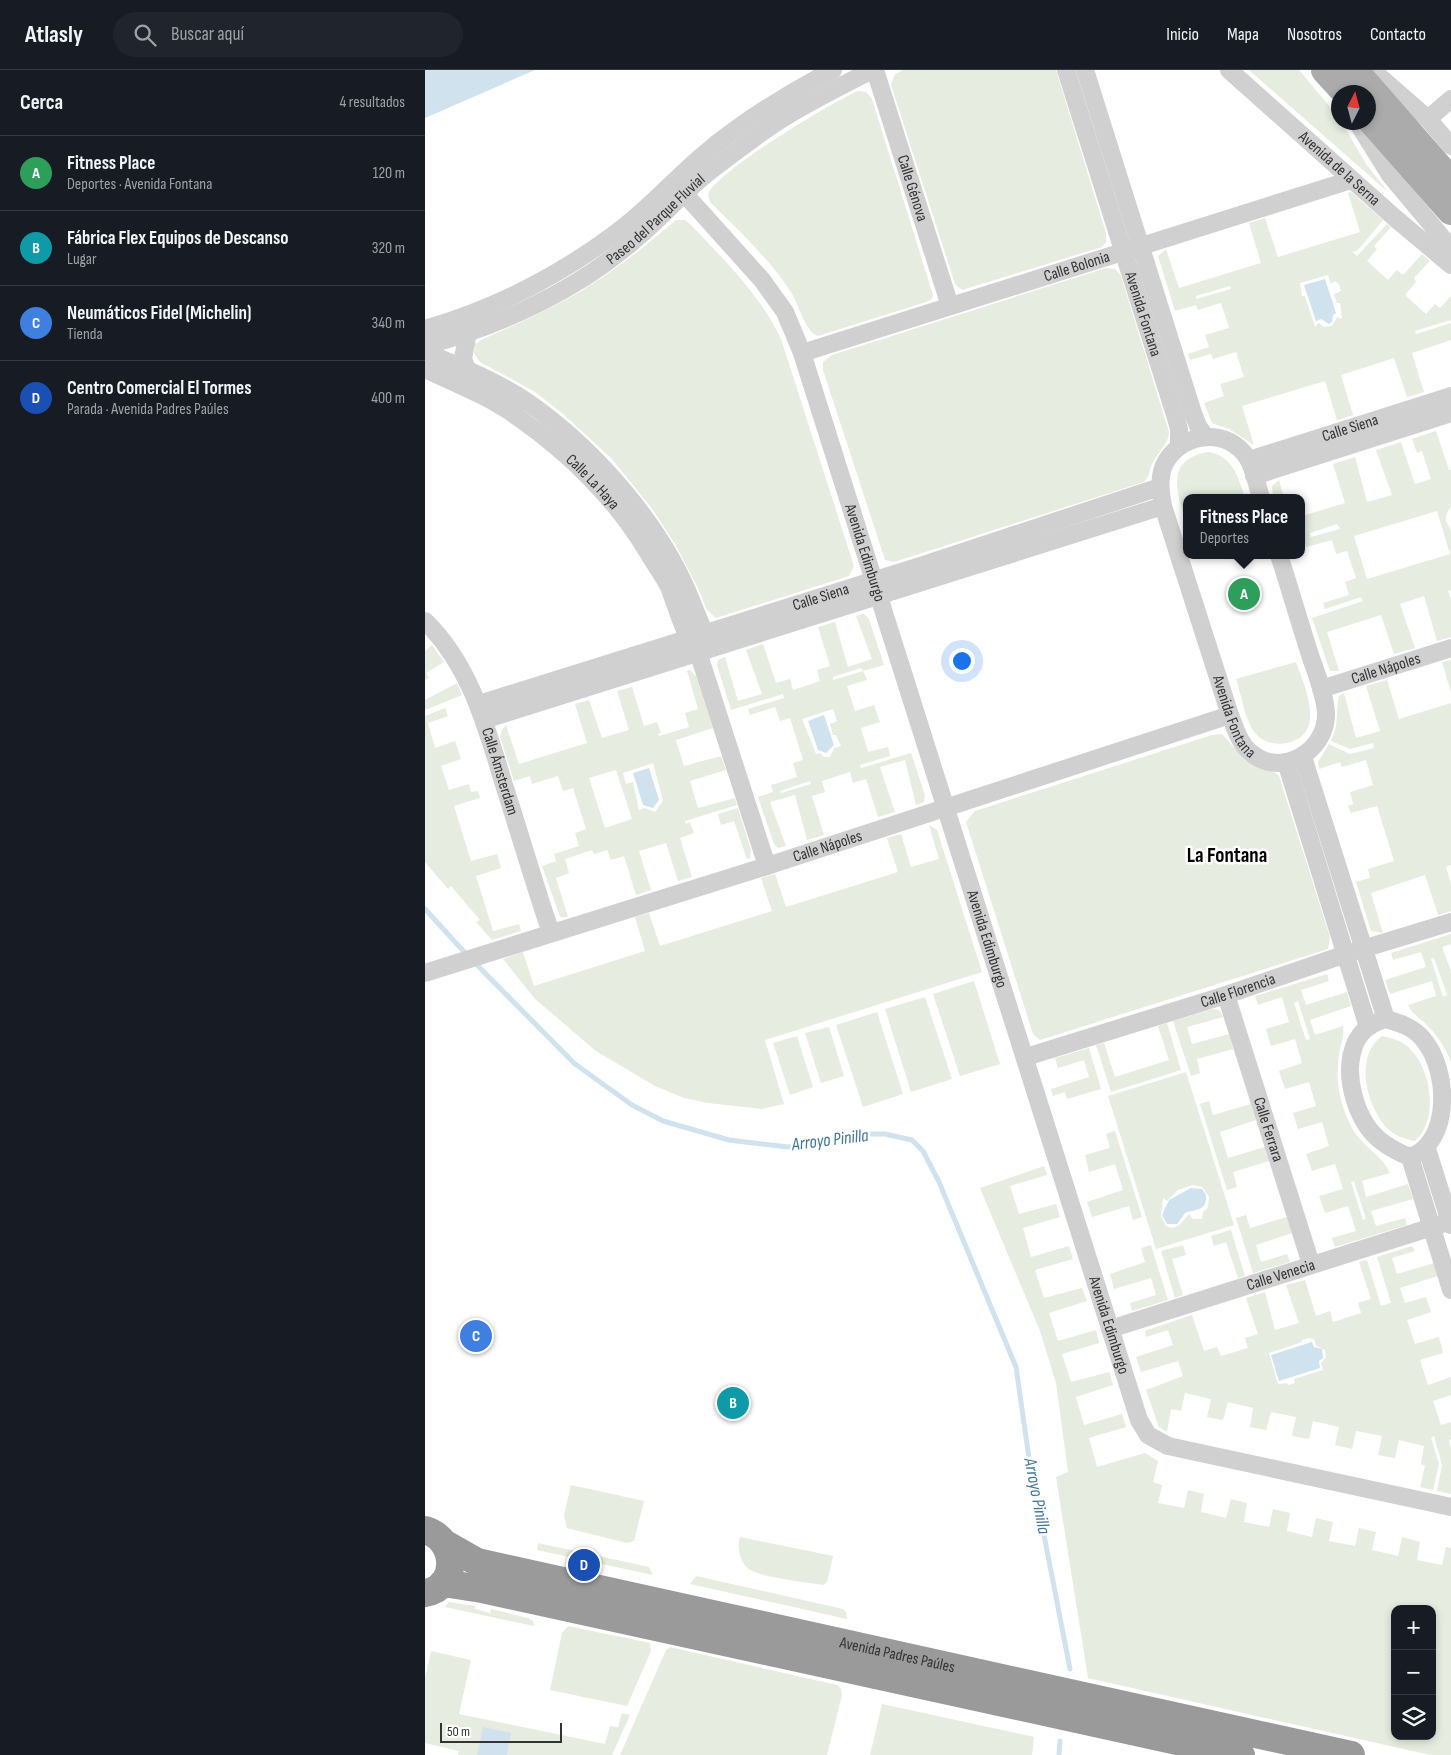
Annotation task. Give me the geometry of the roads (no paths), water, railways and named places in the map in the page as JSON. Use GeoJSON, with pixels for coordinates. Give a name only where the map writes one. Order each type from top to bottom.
{"type":"FeatureCollection","features":[{"type":"Feature","properties":{"kind":"highway"},"geometry":{"type":"LineString","coordinates":[[434,1588],[450,1571],[451,1558],[436,1538]]}},
{"type":"Feature","properties":{"kind":"highway","name":"Avenida Padres Paúles"},"geometry":{"type":"LineString","coordinates":[[436,1538],[477,1562],[1351,1755]]}},
{"type":"Feature","properties":{"kind":"highway","name":"Avenida Padres Paúles"},"geometry":{"type":"LineString","coordinates":[[434,1588],[481,1589],[1223,1753]]}},
{"type":"Feature","properties":{"kind":"main road"},"geometry":{"type":"LineString","coordinates":[[1325,70],[1339,85]]}},
{"type":"Feature","properties":{"kind":"main road"},"geometry":{"type":"LineString","coordinates":[[1354,70],[1451,181]]}},
{"type":"Feature","properties":{"kind":"main road"},"geometry":{"type":"LineString","coordinates":[[1376,126],[1451,211]]}},
{"type":"Feature","properties":{"kind":"street","name":"Paseo del Parque Fluvial"},"geometry":{"type":"LineString","coordinates":[[426,349],[531,306],[594,270],[637,238],[680,187],[704,154],[742,126],[833,70]]}},
{"type":"Feature","properties":{"kind":"street","name":"Paseo del Parque Fluvial"},"geometry":{"type":"LineString","coordinates":[[426,349],[496,304],[583,257],[680,187],[712,169],[783,118],[874,70]]}},
{"type":"Feature","properties":{"kind":"street","name":"Calle Génova"},"geometry":{"type":"LineString","coordinates":[[874,70],[950,306]]}},
{"type":"Feature","properties":{"kind":"street","name":"Avenida Fontana"},"geometry":{"type":"LineString","coordinates":[[1066,70],[1179,429],[1179,446],[1170,456],[1163,470],[1160,487],[1163,506],[1230,715],[1239,738],[1250,752],[1266,760],[1286,762],[1303,757]]}},
{"type":"Feature","properties":{"kind":"street","name":"Avenida Fontana"},"geometry":{"type":"LineString","coordinates":[[1085,70],[1193,413],[1205,437]]}},
{"type":"Feature","properties":{"kind":"street","name":"Avenida de la Serna"},"geometry":{"type":"LineString","coordinates":[[1229,70],[1351,180],[1451,265]]}},
{"type":"Feature","properties":{"kind":"street"},"geometry":{"type":"LineString","coordinates":[[1325,70],[1335,85]]}},
{"type":"Feature","properties":{"kind":"street"},"geometry":{"type":"LineString","coordinates":[[1372,70],[1428,119],[1451,146]]}},
{"type":"Feature","properties":{"kind":"street"},"geometry":{"type":"LineString","coordinates":[[1428,119],[1451,99]]}},
{"type":"Feature","properties":{"kind":"street","name":"Avenida de la Serna"},"geometry":{"type":"LineString","coordinates":[[1362,130],[1390,176],[1451,248]]}},
{"type":"Feature","properties":{"kind":"street","name":"Calle Bolonia"},"geometry":{"type":"LineString","coordinates":[[802,353],[1351,180]]}},
{"type":"Feature","properties":{"kind":"street","name":"Avenida Edimburgo"},"geometry":{"type":"LineString","coordinates":[[680,187],[762,280],[785,312],[802,353],[944,808],[1025,1057],[1139,1420],[1148,1435],[1157,1441],[1449,1508]]}},
{"type":"Feature","properties":{"kind":"street"},"geometry":{"type":"LineString","coordinates":[[467,370],[463,358],[468,333]]}},
{"type":"Feature","properties":{"kind":"street","name":"Calle La Haya"},"geometry":{"type":"LineString","coordinates":[[426,349],[529,403],[581,444],[629,498],[661,543],[684,581],[696,642],[767,866]]}},
{"type":"Feature","properties":{"kind":"street","name":"Calle La Haya"},"geometry":{"type":"LineString","coordinates":[[426,349],[467,388],[519,417],[568,457],[613,503],[645,548],[668,586],[696,642]]}},
{"type":"Feature","properties":{"kind":"street","name":"Calle Siena"},"geometry":{"type":"LineString","coordinates":[[1252,468],[1451,396]]}},
{"type":"Feature","properties":{"kind":"street","name":"Calle Siena"},"geometry":{"type":"LineString","coordinates":[[1252,468],[1451,413]]}},
{"type":"Feature","properties":{"kind":"street"},"geometry":{"type":"LineString","coordinates":[[1179,446],[1205,437],[1229,441],[1241,449],[1252,468],[1260,494]]}},
{"type":"Feature","properties":{"kind":"street","name":"Calle Siena"},"geometry":{"type":"LineString","coordinates":[[876,587],[920,566],[1160,487]]}},
{"type":"Feature","properties":{"kind":"street","name":"Calle Siena"},"geometry":{"type":"LineString","coordinates":[[482,712],[696,642],[876,587],[1163,506]]}},
{"type":"Feature","properties":{"kind":"street"},"geometry":{"type":"LineString","coordinates":[[1280,559],[1321,689],[1326,713],[1324,729],[1314,746],[1303,757],[1386,1019]]}},
{"type":"Feature","properties":{"kind":"street","name":"Calle Ámsterdam"},"geometry":{"type":"LineString","coordinates":[[425,621],[437,632],[454,658],[482,712],[551,933]]}},
{"type":"Feature","properties":{"kind":"street","name":"Calle Nápoles"},"geometry":{"type":"LineString","coordinates":[[1321,689],[1451,648]]}},
{"type":"Feature","properties":{"kind":"street","name":"Calle Nápoles"},"geometry":{"type":"LineString","coordinates":[[425,973],[455,962],[767,866],[1230,715]]}},
{"type":"Feature","properties":{"kind":"street","name":"Avenida Fontana"},"geometry":{"type":"LineString","coordinates":[[1286,762],[1368,1026]]}},
{"type":"Feature","properties":{"kind":"street","name":"Calle Florencia"},"geometry":{"type":"LineString","coordinates":[[1025,1057],[1226,996],[1346,954],[1451,922]]}},
{"type":"Feature","properties":{"kind":"street","name":"Calle Ferrara"},"geometry":{"type":"LineString","coordinates":[[1226,996],[1311,1264]]}},
{"type":"Feature","properties":{"kind":"street"},"geometry":{"type":"LineString","coordinates":[[1386,1019],[1405,1024],[1423,1038],[1440,1070],[1445,1086],[1445,1111],[1441,1132],[1427,1149],[1410,1157],[1391,1150],[1365,1124],[1356,1105],[1349,1080],[1350,1057],[1357,1039],[1368,1026],[1386,1019]]}},
{"type":"Feature","properties":{"kind":"street"},"geometry":{"type":"LineString","coordinates":[[1427,1149],[1451,1222]]}},
{"type":"Feature","properties":{"kind":"street"},"geometry":{"type":"LineString","coordinates":[[1410,1157],[1430,1227],[1451,1290]]}},
{"type":"Feature","properties":{"kind":"street","name":"Calle Venecia"},"geometry":{"type":"LineString","coordinates":[[1110,1329],[1311,1264],[1451,1222]]}},
{"type":"Feature","properties":{"kind":"water"},"geometry":{"type":"Polygon","coordinates":[[[425,70],[535,70],[425,118],[425,70]]]}},
{"type":"Feature","properties":{"kind":"water"},"geometry":{"type":"Polygon","coordinates":[[[1325,279],[1336,313],[1329,324],[1321,319],[1316,321],[1304,285],[1325,279]]]}},
{"type":"Feature","properties":{"kind":"water"},"geometry":{"type":"Polygon","coordinates":[[[824,715],[834,745],[826,753],[818,750],[808,721],[824,715]]]}},
{"type":"Feature","properties":{"kind":"water"},"geometry":{"type":"Polygon","coordinates":[[[649,768],[659,800],[653,808],[643,805],[633,773],[649,768]]]}},
{"type":"Feature","properties":{"kind":"water"},"geometry":{"type":"Polygon","coordinates":[[[1191,1188],[1202,1189],[1206,1195],[1203,1207],[1185,1213],[1177,1224],[1167,1224],[1162,1215],[1169,1200],[1191,1188]]]}},
{"type":"Feature","properties":{"kind":"water"},"geometry":{"type":"Polygon","coordinates":[[[1312,1342],[1314,1347],[1322,1349],[1323,1358],[1319,1361],[1320,1368],[1279,1381],[1271,1355],[1312,1342]]]}},
{"type":"Feature","properties":{"kind":"water"},"geometry":{"type":"Polygon","coordinates":[[[483,1727],[511,1733],[507,1755],[477,1755],[483,1727]]]}},
{"type":"Feature","properties":{"kind":"waterway","name":"Arroyo Pinilla"},"geometry":{"type":"LineString","coordinates":[[425,909],[467,955]]}},
{"type":"Feature","properties":{"kind":"waterway","name":"Arroyo Pinilla"},"geometry":{"type":"LineString","coordinates":[[473,961],[575,1064],[632,1105],[663,1121],[729,1140],[788,1147],[816,1145],[852,1134],[885,1134],[912,1140],[923,1151],[939,1182],[1016,1367],[1029,1458],[1070,1669]]}},
{"type":"Feature","properties":{"kind":"waterway","name":"Arroyo Pinilla"},"geometry":{"type":"LineString","coordinates":[[1059,1755],[1060,1741]]}},
{"type":"Feature","properties":{"kind":"place","name":"Fitness Place"},"geometry":{"type":"Point","coordinates":[1244,594]}},
{"type":"Feature","properties":{"kind":"place","name":"Neumáticos Fidel (Michelin)"},"geometry":{"type":"Point","coordinates":[476,1336]}},
{"type":"Feature","properties":{"kind":"place","name":"Fábrica Flex Equipos de Descanso"},"geometry":{"type":"Point","coordinates":[733,1403]}},
{"type":"Feature","properties":{"kind":"place","name":"Centro Comercial El Tormes"},"geometry":{"type":"Point","coordinates":[584,1565]}},
{"type":"Feature","properties":{"kind":"district","name":"La Fontana"},"geometry":{"type":"Point","coordinates":[1227,855]}}]}
